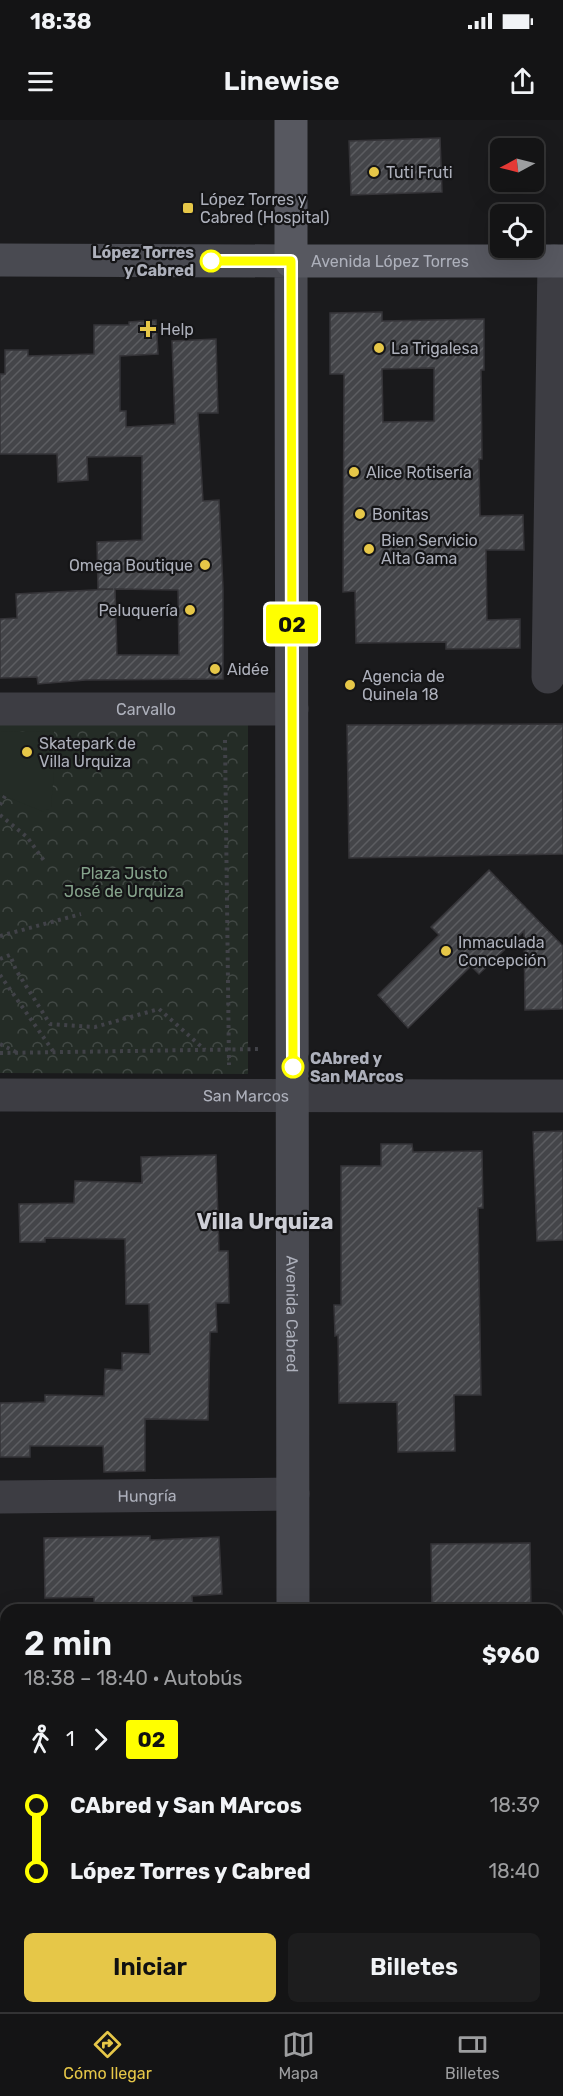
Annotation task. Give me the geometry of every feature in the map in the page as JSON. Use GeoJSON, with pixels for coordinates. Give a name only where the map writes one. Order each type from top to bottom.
{"type":"FeatureCollection","features":[{"type":"Feature","properties":{"kind":"main road","name":"Avenida Cabred"},"geometry":{"type":"LineString","coordinates":[[291,120],[294,1604]]}},
{"type":"Feature","properties":{"kind":"main road","name":"Avenida López Torres"},"geometry":{"type":"LineString","coordinates":[[0,260],[559,261]]}},
{"type":"Feature","properties":{"kind":"street"},"geometry":{"type":"LineString","coordinates":[[548,677],[559,261]]}},
{"type":"Feature","properties":{"kind":"street","name":"Carvallo"},"geometry":{"type":"LineString","coordinates":[[0,708],[292,709]]}},
{"type":"Feature","properties":{"kind":"street","name":"San Marcos"},"geometry":{"type":"LineString","coordinates":[[0,1095],[563,1096]]}},
{"type":"Feature","properties":{"kind":"street","name":"Hungría"},"geometry":{"type":"LineString","coordinates":[[0,1497],[293,1494]]}},
{"type":"Feature","properties":{"kind":"path"},"geometry":{"type":"LineString","coordinates":[[224,708],[229,1049],[227,1096]]}},
{"type":"Feature","properties":{"kind":"path"},"geometry":{"type":"LineString","coordinates":[[0,805],[5,796]]}},
{"type":"Feature","properties":{"kind":"path"},"geometry":{"type":"LineString","coordinates":[[0,815],[27,837],[45,862]]}},
{"type":"Feature","properties":{"kind":"path"},"geometry":{"type":"LineString","coordinates":[[0,936],[81,914]]}},
{"type":"Feature","properties":{"kind":"path"},"geometry":{"type":"LineString","coordinates":[[0,959],[10,955],[16,970],[50,1024],[96,1027],[159,1009],[205,1050]]}},
{"type":"Feature","properties":{"kind":"path"},"geometry":{"type":"LineString","coordinates":[[0,975],[53,1052]]}},
{"type":"Feature","properties":{"kind":"path"},"geometry":{"type":"LineString","coordinates":[[0,1044],[16,1052]]}},
{"type":"Feature","properties":{"kind":"path"},"geometry":{"type":"LineString","coordinates":[[0,1053],[293,1049]]}},
{"type":"Feature","properties":{"kind":"green space","name":"Plaza Justo José de Urquiza"},"geometry":{"type":"Polygon","coordinates":[[[0,712],[248,716],[248,1074],[0,1073],[0,712]]]}},
{"type":"Feature","properties":{"kind":"green space","name":"Skatepark de Villa Urquiza"},"geometry":{"type":"Polygon","coordinates":[[[54,731],[51,807],[44,812],[0,794],[0,732],[54,731]]]}},
{"type":"Feature","properties":{"kind":"building"},"geometry":{"type":"Polygon","coordinates":[[[440,138],[442,192],[351,195],[349,141],[440,138]]]}},
{"type":"Feature","properties":{"kind":"building"},"geometry":{"type":"Polygon","coordinates":[[[382,312],[382,321],[484,319],[484,370],[481,370],[482,459],[479,459],[480,516],[523,515],[524,550],[486,550],[487,620],[520,619],[520,648],[446,649],[446,642],[356,643],[355,591],[343,592],[344,374],[330,374],[330,313],[382,312]],[[434,368],[382,369],[383,422],[434,421],[434,368]]]}},
{"type":"Feature","properties":{"kind":"building"},"geometry":{"type":"Polygon","coordinates":[[[156,320],[158,354],[120,356],[120,411],[126,411],[126,427],[175,424],[172,341],[216,339],[218,413],[198,413],[203,501],[219,500],[223,588],[223,679],[86,680],[38,684],[37,677],[0,678],[0,619],[17,618],[16,594],[113,589],[98,589],[97,542],[142,540],[142,456],[87,457],[88,480],[58,482],[57,454],[0,454],[0,374],[5,374],[5,350],[28,350],[28,356],[94,354],[94,325],[129,325],[129,322],[156,320]],[[115,589],[117,655],[179,655],[178,590],[115,589]]]}},
{"type":"Feature","properties":{"kind":"building"},"geometry":{"type":"Polygon","coordinates":[[[563,724],[563,854],[349,858],[347,725],[563,724]]]}},
{"type":"Feature","properties":{"kind":"building"},"geometry":{"type":"Polygon","coordinates":[[[489,870],[563,946],[563,1009],[525,1010],[524,931],[479,974],[471,966],[408,1028],[378,995],[439,935],[431,927],[489,870]]]}},
{"type":"Feature","properties":{"kind":"building"},"geometry":{"type":"Polygon","coordinates":[[[563,1131],[563,1240],[537,1241],[533,1132],[563,1131]]]}},
{"type":"Feature","properties":{"kind":"building"},"geometry":{"type":"Polygon","coordinates":[[[381,1144],[412,1144],[413,1152],[482,1151],[483,1208],[478,1208],[481,1395],[454,1395],[455,1451],[398,1452],[397,1402],[339,1403],[338,1335],[335,1336],[334,1305],[341,1305],[341,1166],[381,1166],[381,1144]]]}},
{"type":"Feature","properties":{"kind":"building"},"geometry":{"type":"Polygon","coordinates":[[[216,1155],[219,1251],[228,1251],[229,1303],[216,1303],[217,1332],[210,1332],[208,1420],[145,1419],[145,1471],[104,1472],[103,1446],[30,1446],[30,1457],[0,1457],[0,1403],[45,1402],[45,1395],[104,1396],[105,1369],[122,1370],[122,1353],[150,1354],[149,1304],[126,1304],[125,1239],[45,1238],[45,1242],[20,1242],[19,1204],[74,1203],[75,1181],[142,1183],[141,1157],[216,1155]]]}},
{"type":"Feature","properties":{"kind":"building"},"geometry":{"type":"Polygon","coordinates":[[[150,1536],[150,1540],[219,1537],[222,1594],[192,1596],[193,1604],[94,1604],[94,1597],[45,1598],[44,1538],[150,1536]]]}},
{"type":"Feature","properties":{"kind":"building"},"geometry":{"type":"Polygon","coordinates":[[[530,1543],[531,1604],[432,1604],[431,1544],[530,1543]]]}},
{"type":"Feature","properties":{"kind":"bus line","name":"02"},"geometry":{"type":"LineString","coordinates":[[211,261],[291,261],[293,1067]]}},
{"type":"Feature","properties":{"kind":"place","name":"Tuti Fruti"},"geometry":{"type":"Point","coordinates":[374,172]}},
{"type":"Feature","properties":{"kind":"place","name":"López Torres y Cabred (Hospital)"},"geometry":{"type":"Point","coordinates":[188,208]}},
{"type":"Feature","properties":{"kind":"place","name":"López Torres y Cabred"},"geometry":{"type":"Point","coordinates":[211,261]}},
{"type":"Feature","properties":{"kind":"place","name":"Help"},"geometry":{"type":"Point","coordinates":[148,329]}},
{"type":"Feature","properties":{"kind":"place","name":"La Trigalesa"},"geometry":{"type":"Point","coordinates":[379,348]}},
{"type":"Feature","properties":{"kind":"place","name":"Alice Rotisería"},"geometry":{"type":"Point","coordinates":[354,472]}},
{"type":"Feature","properties":{"kind":"place","name":"Bonitas"},"geometry":{"type":"Point","coordinates":[360,514]}},
{"type":"Feature","properties":{"kind":"place","name":"Bien Servicio Alta Gama"},"geometry":{"type":"Point","coordinates":[369,549]}},
{"type":"Feature","properties":{"kind":"place","name":"Omega Boutique"},"geometry":{"type":"Point","coordinates":[205,565]}},
{"type":"Feature","properties":{"kind":"place","name":"Peluquería"},"geometry":{"type":"Point","coordinates":[190,610]}},
{"type":"Feature","properties":{"kind":"place","name":"Aidée"},"geometry":{"type":"Point","coordinates":[215,669]}},
{"type":"Feature","properties":{"kind":"place","name":"Agencia de Quinela 18"},"geometry":{"type":"Point","coordinates":[350,685]}},
{"type":"Feature","properties":{"kind":"place","name":"Skatepark de Villa Urquiza"},"geometry":{"type":"Point","coordinates":[27,752]}},
{"type":"Feature","properties":{"kind":"place","name":"Inmaculada Concepción"},"geometry":{"type":"Point","coordinates":[446,951]}},
{"type":"Feature","properties":{"kind":"place","name":"CAbred y San MArcos"},"geometry":{"type":"Point","coordinates":[293,1067]}},
{"type":"Feature","properties":{"kind":"district","name":"Villa Urquiza"},"geometry":{"type":"Point","coordinates":[265,1221]}}]}
